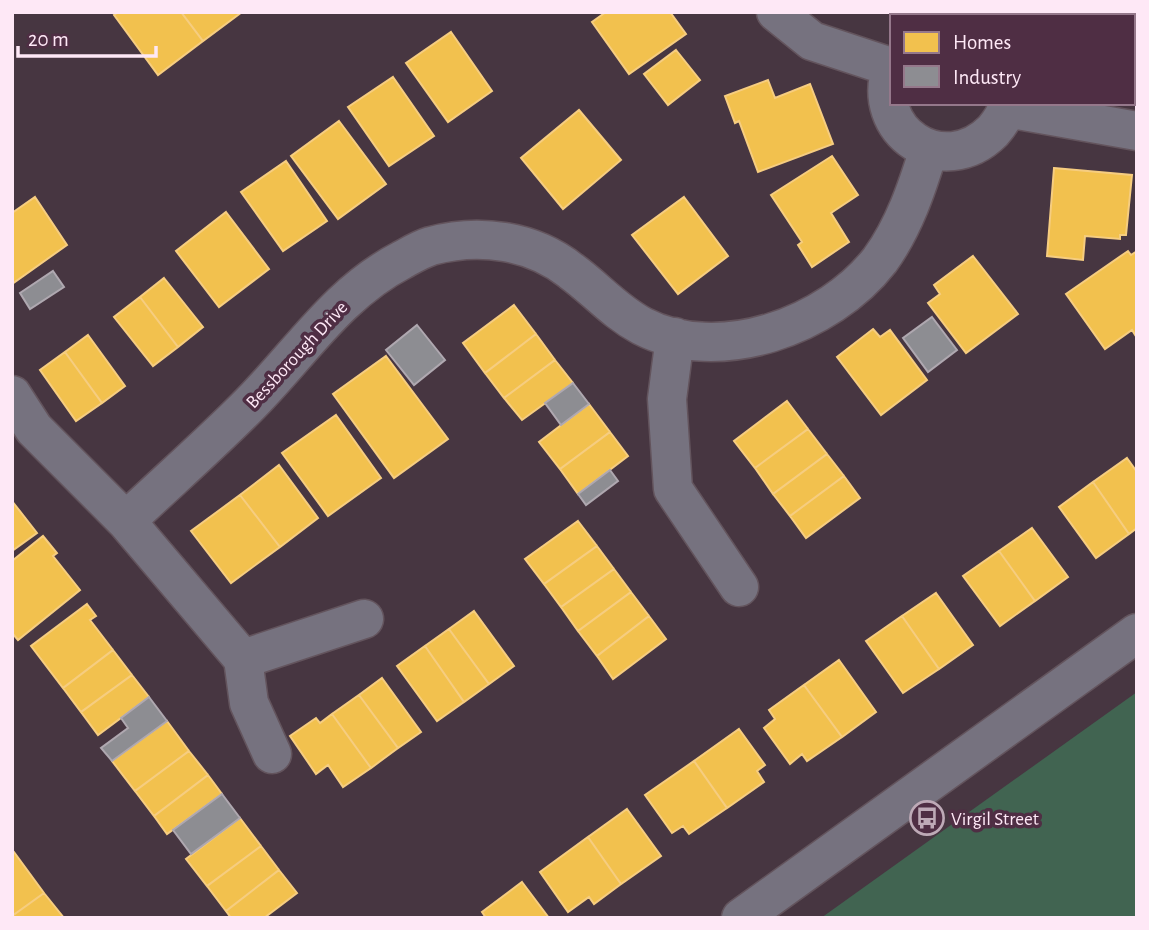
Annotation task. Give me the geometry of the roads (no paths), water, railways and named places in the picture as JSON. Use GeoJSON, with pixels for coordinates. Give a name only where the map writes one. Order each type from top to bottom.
{"type":"FeatureCollection","features":[{"type":"Feature","properties":{"kind":"street"},"geometry":{"type":"LineString","coordinates":[[776,12],[812,41],[890,67]]}},
{"type":"Feature","properties":{"kind":"street"},"geometry":{"type":"LineString","coordinates":[[890,72],[886,93],[892,118],[910,139],[929,149],[963,150],[981,143],[996,128],[1008,106],[1137,131]]}},
{"type":"Feature","properties":{"kind":"street","name":"Bessborough Drive"},"geometry":{"type":"LineString","coordinates":[[126,521],[248,406],[333,310],[389,267],[430,246],[478,240],[517,243],[546,253],[573,271],[608,304],[644,327],[675,337],[730,343],[768,334],[847,294],[880,260],[910,208],[929,149]]}},
{"type":"Feature","properties":{"kind":"street"},"geometry":{"type":"LineString","coordinates":[[675,337],[667,399],[673,489],[739,587]]}},
{"type":"Feature","properties":{"kind":"street"},"geometry":{"type":"LineString","coordinates":[[12,395],[34,429],[126,521],[243,659],[249,703],[272,754]]}},
{"type":"Feature","properties":{"kind":"street"},"geometry":{"type":"LineString","coordinates":[[243,659],[364,619]]}},
{"type":"Feature","properties":{"kind":"street"},"geometry":{"type":"LineString","coordinates":[[741,918],[1137,633]]}},
{"type":"Feature","properties":{"kind":"place","name":"Virgil Street"},"geometry":{"type":"Point","coordinates":[927,818]}}]}
